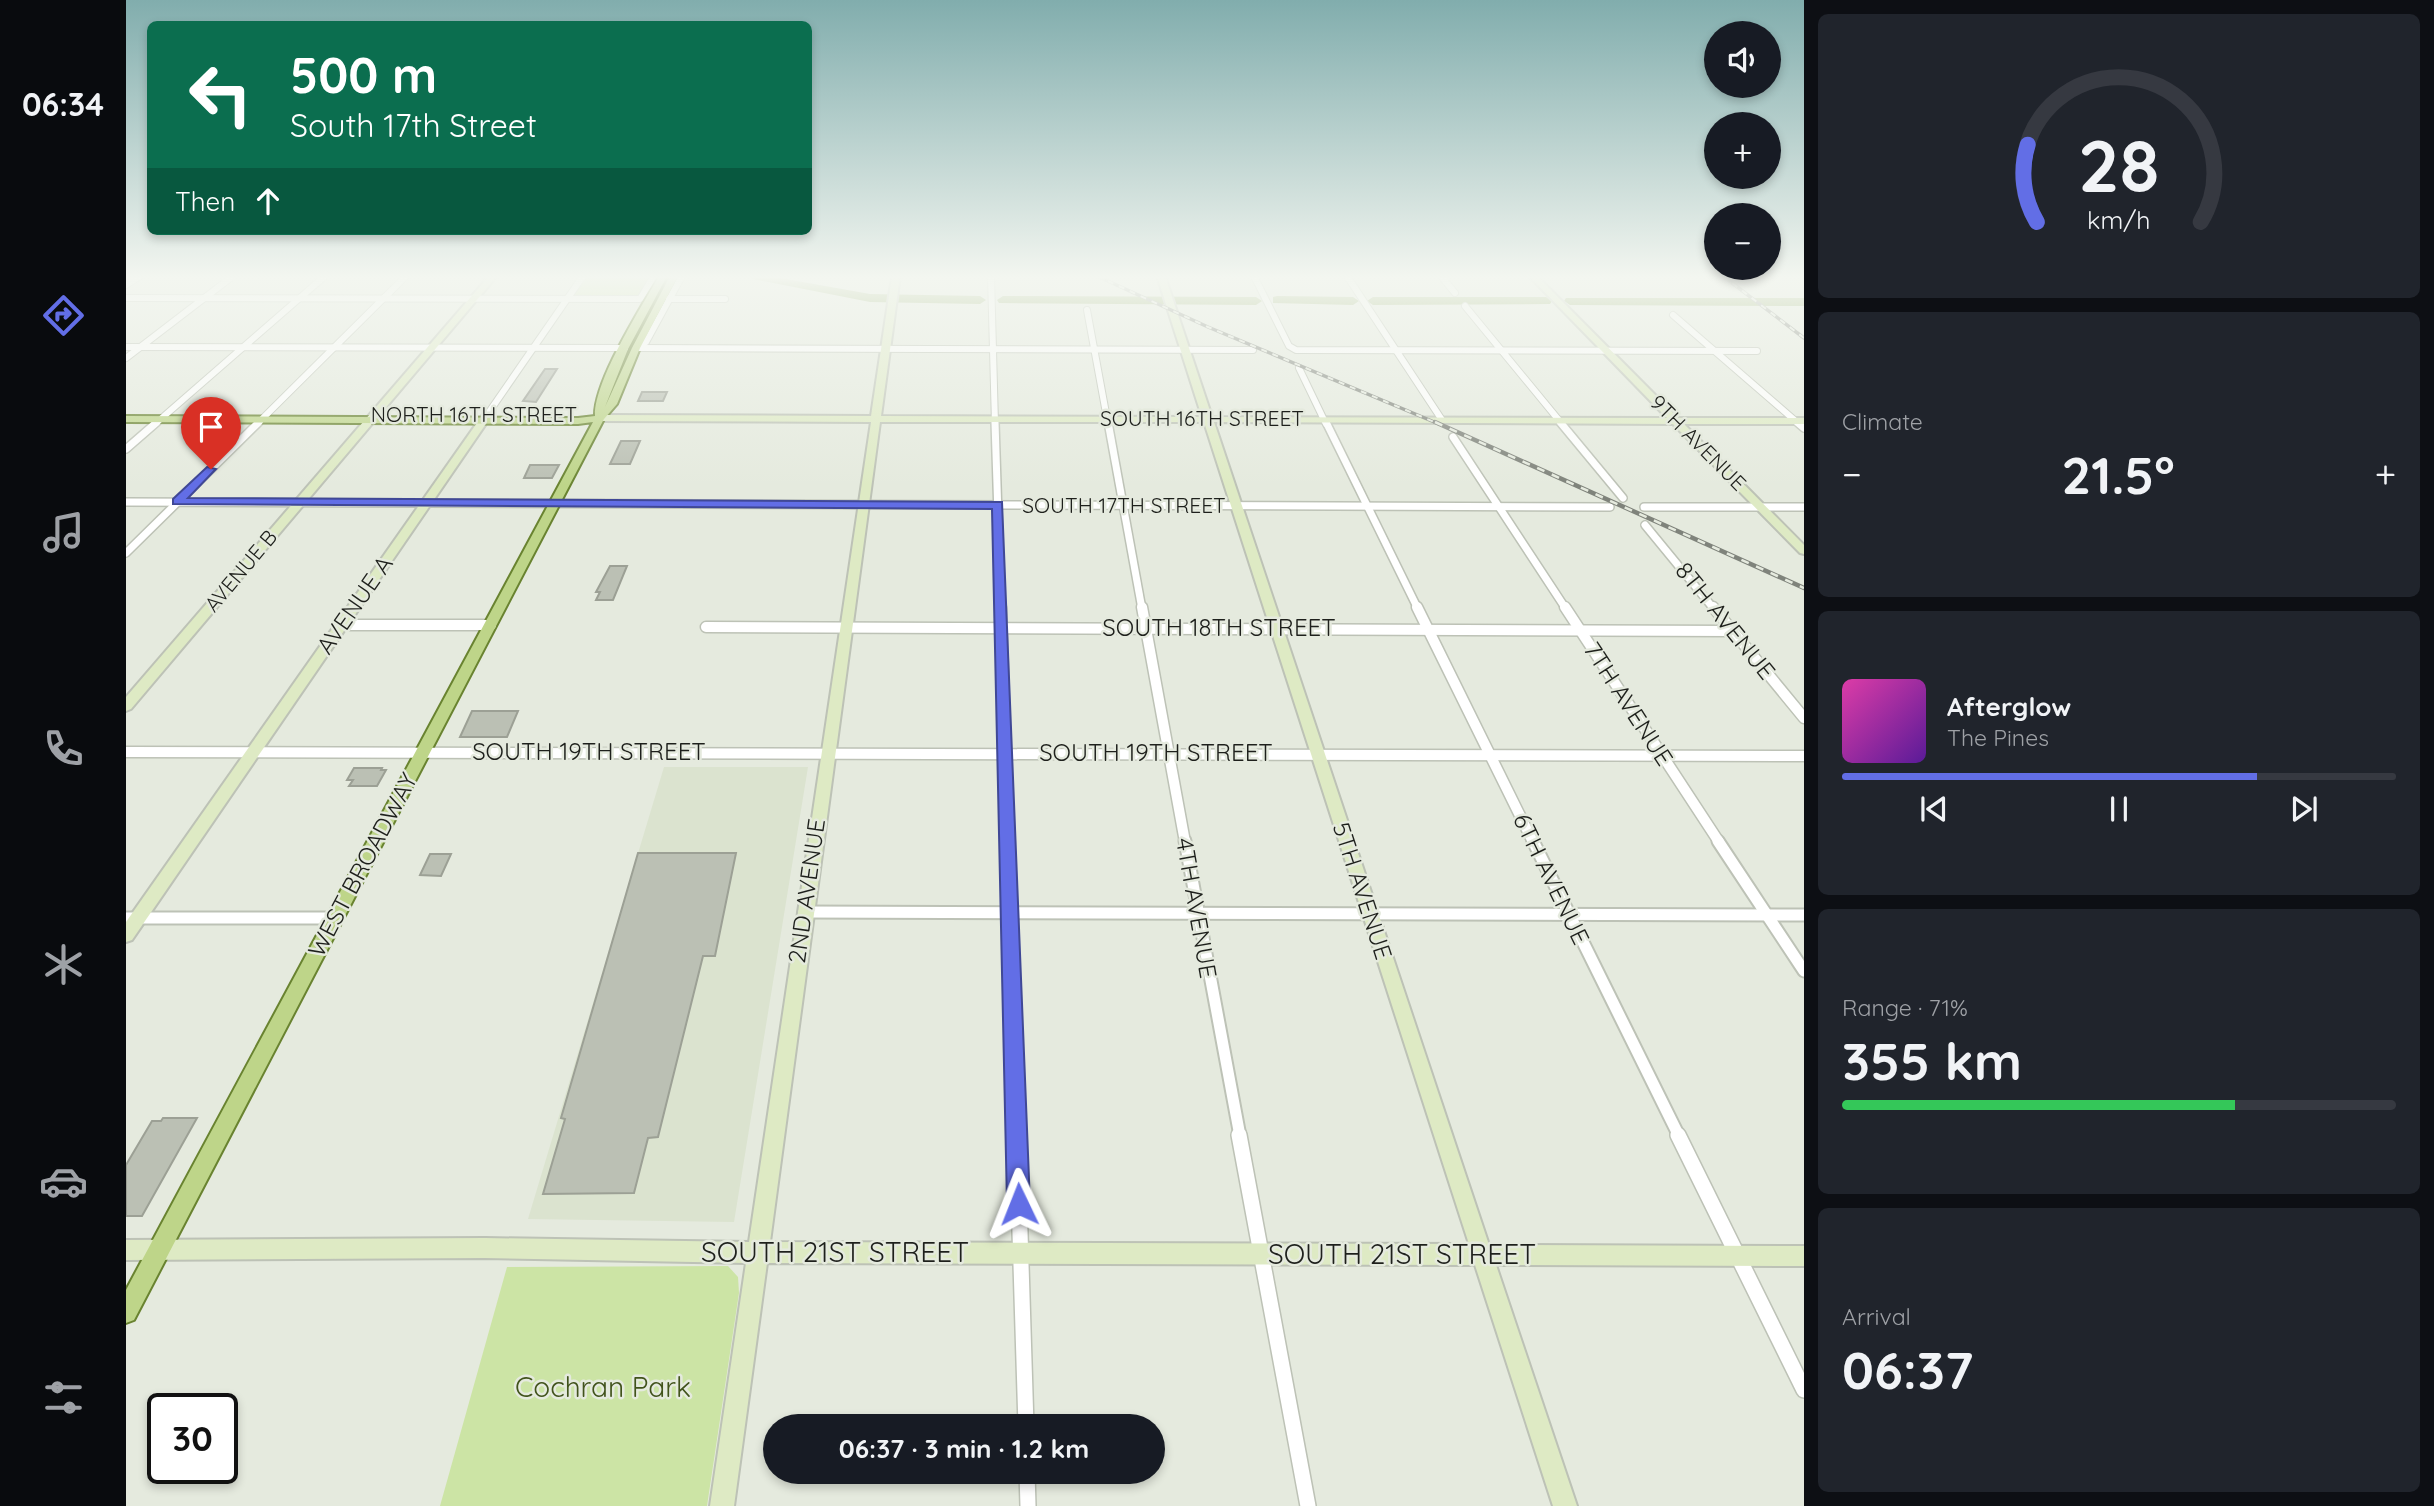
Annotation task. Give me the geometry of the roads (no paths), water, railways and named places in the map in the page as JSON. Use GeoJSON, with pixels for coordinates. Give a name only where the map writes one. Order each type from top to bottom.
{"type":"FeatureCollection","features":[{"type":"Feature","properties":{"kind":"main road","name":"WEST BROADWAY"},"geometry":{"type":"LineString","coordinates":[[600,418],[597,409],[625,348]]}},
{"type":"Feature","properties":{"kind":"main road","name":"WEST BROADWAY"},"geometry":{"type":"LineString","coordinates":[[126,1312],[600,418],[612,404],[636,348]]}},
{"type":"Feature","properties":{"kind":"main road","name":"NORTH 16TH STREET"},"geometry":{"type":"LineString","coordinates":[[126,416],[578,421],[600,418]]}},
{"type":"Feature","properties":{"kind":"street","name":"4TH AVENUE"},"geometry":{"type":"LineString","coordinates":[[1092,346],[1308,1506]]}},
{"type":"Feature","properties":{"kind":"street","name":"5TH AVENUE"},"geometry":{"type":"LineString","coordinates":[[1184,346],[1565,1506]]}},
{"type":"Feature","properties":{"kind":"street"},"geometry":{"type":"LineString","coordinates":[[1291,346],[1292,349],[1756,351]]}},
{"type":"Feature","properties":{"kind":"street"},"geometry":{"type":"LineString","coordinates":[[1394,346],[1442,420]]}},
{"type":"Feature","properties":{"kind":"street"},"geometry":{"type":"LineString","coordinates":[[1498,346],[1623,498]]}},
{"type":"Feature","properties":{"kind":"street","name":"9TH AVENUE"},"geometry":{"type":"LineString","coordinates":[[1603,346],[1804,551]]}},
{"type":"Feature","properties":{"kind":"street"},"geometry":{"type":"LineString","coordinates":[[1708,346],[1801,423]]}},
{"type":"Feature","properties":{"kind":"street"},"geometry":{"type":"LineString","coordinates":[[126,347],[625,348]]}},
{"type":"Feature","properties":{"kind":"street"},"geometry":{"type":"LineString","coordinates":[[126,358],[140,347]]}},
{"type":"Feature","properties":{"kind":"street"},"geometry":{"type":"LineString","coordinates":[[126,450],[243,347]]}},
{"type":"Feature","properties":{"kind":"street"},"geometry":{"type":"LineString","coordinates":[[126,553],[333,347]]}},
{"type":"Feature","properties":{"kind":"street","name":"AVENUE B"},"geometry":{"type":"LineString","coordinates":[[126,706],[432,348]]}},
{"type":"Feature","properties":{"kind":"street","name":"AVENUE A"},"geometry":{"type":"LineString","coordinates":[[126,935],[132,918],[254,752],[533,348]]}},
{"type":"Feature","properties":{"kind":"street"},"geometry":{"type":"LineString","coordinates":[[636,348],[1253,350]]}},
{"type":"Feature","properties":{"kind":"street","name":"2ND AVENUE"},"geometry":{"type":"LineString","coordinates":[[722,1506],[885,349]]}},
{"type":"Feature","properties":{"kind":"street"},"geometry":{"type":"LineString","coordinates":[[993,349],[1026,1414]]}},
{"type":"Feature","properties":{"kind":"street","name":"6TH AVENUE"},"geometry":{"type":"LineString","coordinates":[[1299,368],[1804,1390]]}},
{"type":"Feature","properties":{"kind":"street","name":"SOUTH 16TH STREET"},"geometry":{"type":"LineString","coordinates":[[600,418],[1801,423]]}},
{"type":"Feature","properties":{"kind":"street","name":"7TH AVENUE"},"geometry":{"type":"LineString","coordinates":[[1453,437],[1804,971]]}},
{"type":"Feature","properties":{"kind":"street","name":"SOUTH 17TH STREET"},"geometry":{"type":"LineString","coordinates":[[126,502],[1610,507]]}},
{"type":"Feature","properties":{"kind":"street"},"geometry":{"type":"LineString","coordinates":[[1644,507],[1804,507]]}},
{"type":"Feature","properties":{"kind":"street","name":"8TH AVENUE"},"geometry":{"type":"LineString","coordinates":[[1645,525],[1804,718]]}},
{"type":"Feature","properties":{"kind":"street"},"geometry":{"type":"LineString","coordinates":[[341,625],[491,625]]}},
{"type":"Feature","properties":{"kind":"street","name":"SOUTH 18TH STREET"},"geometry":{"type":"LineString","coordinates":[[706,626],[1732,631]]}},
{"type":"Feature","properties":{"kind":"street","name":"SOUTH 19TH STREET"},"geometry":{"type":"LineString","coordinates":[[126,752],[1804,755]]}},
{"type":"Feature","properties":{"kind":"street"},"geometry":{"type":"LineString","coordinates":[[804,912],[1804,915]]}},
{"type":"Feature","properties":{"kind":"street"},"geometry":{"type":"LineString","coordinates":[[132,918],[335,918]]}},
{"type":"Feature","properties":{"kind":"street","name":"SOUTH 21ST STREET"},"geometry":{"type":"LineString","coordinates":[[126,1250],[485,1248],[1804,1256]]}},
{"type":"Feature","properties":{"kind":"street"},"geometry":{"type":"LineString","coordinates":[[1027,1484],[1028,1506]]}},
{"type":"Feature","properties":{"kind":"railway"},"geometry":{"type":"LineString","coordinates":[[1254,346],[1439,424]]}},
{"type":"Feature","properties":{"kind":"railway"},"geometry":{"type":"LineString","coordinates":[[1435,422],[1804,588]]}},
{"type":"Feature","properties":{"kind":"park label","name":"Cochran Park"},"geometry":{"type":"Point","coordinates":[603,1387]}}]}
